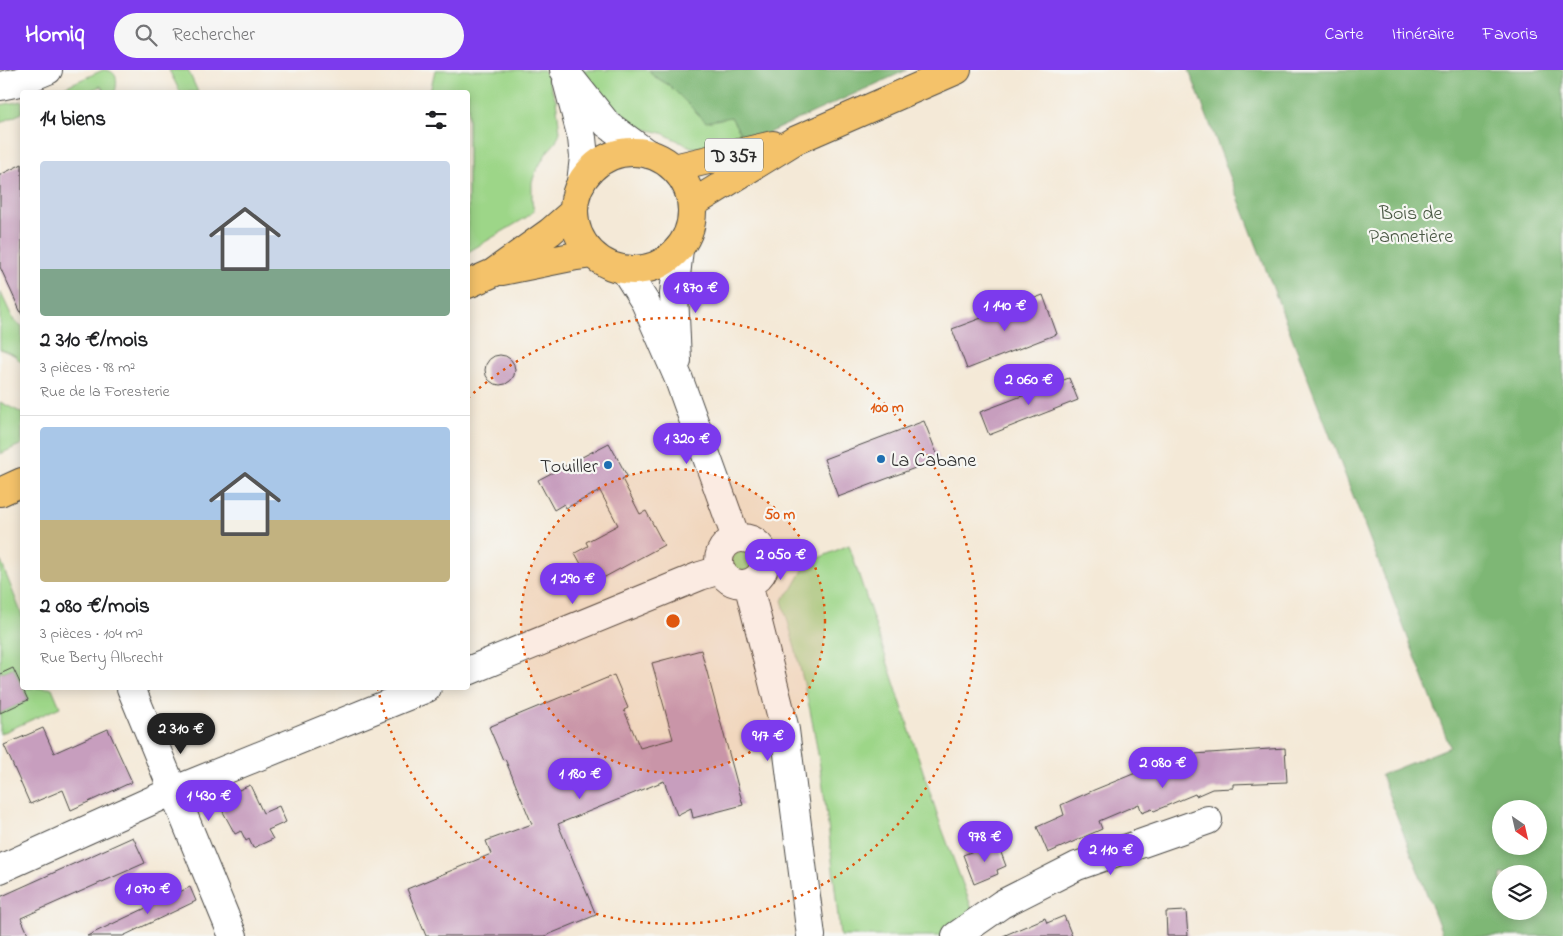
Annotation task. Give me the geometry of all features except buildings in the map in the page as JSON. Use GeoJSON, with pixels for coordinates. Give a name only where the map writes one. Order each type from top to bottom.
{"type":"FeatureCollection","features":[{"type":"Feature","properties":{"kind":"main road","name":"D 357"},"geometry":{"type":"LineString","coordinates":[[692,204],[794,141],[957,70]]}},
{"type":"Feature","properties":{"kind":"main road","name":"D 357"},"geometry":{"type":"LineString","coordinates":[[674,168],[794,141]]}},
{"type":"Feature","properties":{"kind":"main road"},"geometry":{"type":"LineString","coordinates":[[629,152],[648,154],[662,159],[674,168],[683,179],[689,191],[692,204],[692,220],[687,236],[679,249],[668,260],[655,267],[640,271],[610,266],[592,254],[579,237],[573,212],[575,197],[581,183],[593,167],[610,157],[629,152]]}},
{"type":"Feature","properties":{"kind":"main road"},"geometry":{"type":"LineString","coordinates":[[494,273],[550,232],[573,212]]}},
{"type":"Feature","properties":{"kind":"main road"},"geometry":{"type":"LineString","coordinates":[[470,283],[494,273],[592,254]]}},
{"type":"Feature","properties":{"kind":"main road"},"geometry":{"type":"LineString","coordinates":[[0,492],[20,483]]}},
{"type":"Feature","properties":{"kind":"street"},"geometry":{"type":"LineString","coordinates":[[0,86],[19,82],[48,70]]}},
{"type":"Feature","properties":{"kind":"street"},"geometry":{"type":"LineString","coordinates":[[564,71],[607,124],[648,154]]}},
{"type":"Feature","properties":{"kind":"street"},"geometry":{"type":"LineString","coordinates":[[564,71],[582,138],[584,157],[581,183]]}},
{"type":"Feature","properties":{"kind":"street"},"geometry":{"type":"LineString","coordinates":[[678,377],[674,294],[679,249]]}},
{"type":"Feature","properties":{"kind":"street"},"geometry":{"type":"LineString","coordinates":[[625,270],[645,302],[678,377],[736,538]]}},
{"type":"Feature","properties":{"kind":"street"},"geometry":{"type":"LineString","coordinates":[[736,538],[756,542],[764,554],[761,574],[748,583],[734,583],[724,576],[720,570],[719,557],[721,550],[736,538]]}},
{"type":"Feature","properties":{"kind":"street"},"geometry":{"type":"LineString","coordinates":[[470,670],[700,576],[720,570]]}},
{"type":"Feature","properties":{"kind":"street"},"geometry":{"type":"LineString","coordinates":[[748,583],[785,730],[811,936]]}},
{"type":"Feature","properties":{"kind":"street"},"geometry":{"type":"LineString","coordinates":[[132,690],[233,936]]}},
{"type":"Feature","properties":{"kind":"street"},"geometry":{"type":"LineString","coordinates":[[0,869],[173,791],[422,690]]}},
{"type":"Feature","properties":{"kind":"street"},"geometry":{"type":"LineString","coordinates":[[956,936],[1002,904],[1077,866],[1208,820]]}},
{"type":"Feature","properties":{"kind":"green space"},"geometry":{"type":"Polygon","coordinates":[[[103,70],[112,72],[116,77],[115,90],[104,90],[101,86],[92,90],[58,90],[103,70]]]}},
{"type":"Feature","properties":{"kind":"green space"},"geometry":{"type":"Polygon","coordinates":[[[169,70],[188,70],[197,90],[179,90],[169,70]]]}},
{"type":"Feature","properties":{"kind":"green space"},"geometry":{"type":"Polygon","coordinates":[[[435,70],[544,70],[556,100],[560,132],[556,142],[547,152],[536,171],[532,182],[534,211],[470,251],[470,90],[430,90],[435,70]]]}},
{"type":"Feature","properties":{"kind":"green space"},"geometry":{"type":"Polygon","coordinates":[[[578,70],[650,70],[652,75],[669,85],[731,117],[746,143],[699,148],[691,147],[662,133],[627,125],[610,114],[578,70]]]}},
{"type":"Feature","properties":{"kind":"green space"},"geometry":{"type":"Polygon","coordinates":[[[650,70],[907,70],[746,143],[731,117],[706,122],[669,85],[652,75],[650,70]]]}},
{"type":"Feature","properties":{"kind":"green space","name":"Bois de Pannetière"},"geometry":{"type":"Polygon","coordinates":[[[1189,70],[1563,70],[1563,936],[1443,936],[1381,775],[1450,747],[1189,70]]]}},
{"type":"Feature","properties":{"kind":"green space"},"geometry":{"type":"Polygon","coordinates":[[[20,101],[20,114],[0,123],[0,105],[20,101]]]}},
{"type":"Feature","properties":{"kind":"green space"},"geometry":{"type":"Polygon","coordinates":[[[0,291],[14,321],[20,325],[20,361],[14,355],[0,349],[0,291]]]}},
{"type":"Feature","properties":{"kind":"green space"},"geometry":{"type":"Polygon","coordinates":[[[0,402],[20,412],[20,445],[0,454],[0,402]]]}},
{"type":"Feature","properties":{"kind":"green space"},"geometry":{"type":"Polygon","coordinates":[[[849,545],[941,826],[974,914],[942,936],[840,936],[820,766],[804,682],[782,600],[793,588],[807,563],[849,545]]]}},
{"type":"Feature","properties":{"kind":"green space"},"geometry":{"type":"Polygon","coordinates":[[[742,551],[750,554],[753,562],[750,570],[742,573],[734,570],[731,562],[734,554],[742,551]]]}},
{"type":"Feature","properties":{"kind":"green space"},"geometry":{"type":"Polygon","coordinates":[[[0,559],[20,610],[20,683],[13,668],[0,673],[0,559]]]}},
{"type":"Feature","properties":{"kind":"green space"},"geometry":{"type":"Polygon","coordinates":[[[24,690],[53,690],[60,707],[0,734],[0,713],[28,700],[24,690]]]}},
{"type":"Feature","properties":{"kind":"place","name":"La Cabane"},"geometry":{"type":"Point","coordinates":[881,459]}},
{"type":"Feature","properties":{"kind":"place","name":"Touiller"},"geometry":{"type":"Point","coordinates":[608,465]}}]}
